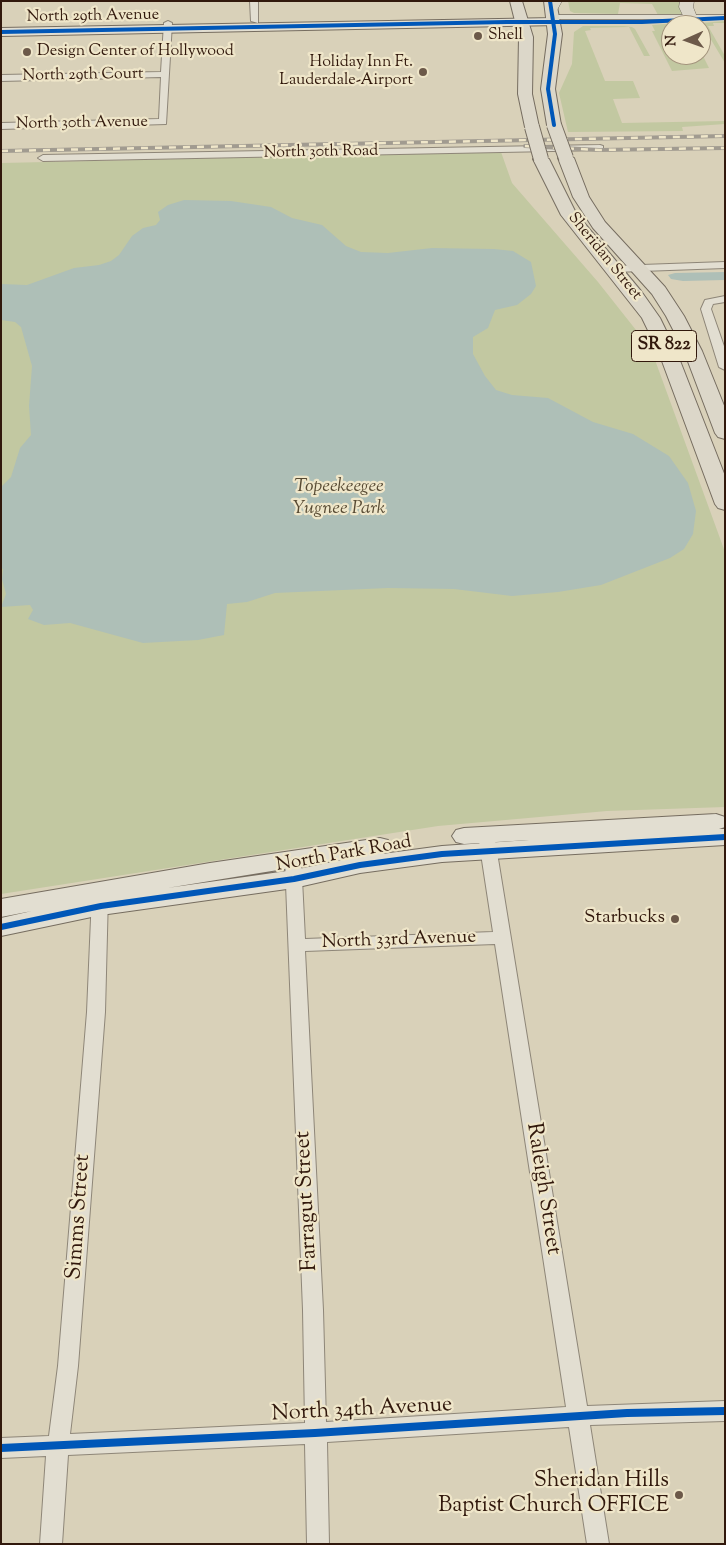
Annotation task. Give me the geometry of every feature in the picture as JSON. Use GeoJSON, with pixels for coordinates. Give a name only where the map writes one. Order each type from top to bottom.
{"type":"FeatureCollection","features":[{"type":"Feature","properties":{"kind":"highway"},"geometry":{"type":"LineString","coordinates":[[688,1],[686,7],[689,15]]}},
{"type":"Feature","properties":{"kind":"main road","name":"Sheridan Street"},"geometry":{"type":"LineString","coordinates":[[516,1],[526,37],[525,94],[541,159],[569,215],[614,269],[651,318],[668,354],[723,494]]}},
{"type":"Feature","properties":{"kind":"main road","name":"Sheridan Street"},"geometry":{"type":"LineString","coordinates":[[553,10],[554,40],[548,89],[554,125],[574,182],[591,213],[659,291],[675,316],[693,351],[725,433]]}},
{"type":"Feature","properties":{"kind":"street"},"geometry":{"type":"LineString","coordinates":[[254,1],[255,21]]}},
{"type":"Feature","properties":{"kind":"street","name":"North 29th Avenue"},"geometry":{"type":"LineString","coordinates":[[553,10],[642,22],[725,18]]}},
{"type":"Feature","properties":{"kind":"street","name":"North 29th Avenue"},"geometry":{"type":"LineString","coordinates":[[1,27],[168,26],[522,19],[553,10],[661,16]]}},
{"type":"Feature","properties":{"kind":"street","name":"North 29th Avenue"},"geometry":{"type":"LineString","coordinates":[[711,18],[725,18]]}},
{"type":"Feature","properties":{"kind":"street","name":"North 29th Avenue"},"geometry":{"type":"LineString","coordinates":[[1,32],[255,21],[522,19]]}},
{"type":"Feature","properties":{"kind":"street"},"geometry":{"type":"LineString","coordinates":[[165,74],[168,26]]}},
{"type":"Feature","properties":{"kind":"street","name":"North 29th Court"},"geometry":{"type":"LineString","coordinates":[[1,78],[165,74]]}},
{"type":"Feature","properties":{"kind":"street","name":"North 30th Avenue"},"geometry":{"type":"LineString","coordinates":[[1,126],[163,122],[165,74]]}},
{"type":"Feature","properties":{"kind":"street","name":"North 30th Road"},"geometry":{"type":"LineString","coordinates":[[42,158],[600,148]]}},
{"type":"Feature","properties":{"kind":"street"},"geometry":{"type":"LineString","coordinates":[[614,269],[725,265]]}},
{"type":"Feature","properties":{"kind":"street"},"geometry":{"type":"LineString","coordinates":[[725,299],[709,302],[706,310],[721,350],[725,367]]}},
{"type":"Feature","properties":{"kind":"street","name":"North Park Road"},"geometry":{"type":"LineString","coordinates":[[1,908],[100,898],[487,842],[725,821]]}},
{"type":"Feature","properties":{"kind":"street","name":"North Park Road"},"geometry":{"type":"LineString","coordinates":[[487,842],[725,837]]}},
{"type":"Feature","properties":{"kind":"street","name":"Raleigh Street"},"geometry":{"type":"LineString","coordinates":[[487,842],[576,1416],[598,1544]]}},
{"type":"Feature","properties":{"kind":"street","name":"Farragut Street"},"geometry":{"type":"LineString","coordinates":[[294,869],[313,1310],[314,1433],[318,1544]]}},
{"type":"Feature","properties":{"kind":"street","name":"North Park Road"},"geometry":{"type":"LineString","coordinates":[[1,927],[100,898]]}},
{"type":"Feature","properties":{"kind":"street","name":"Simms Street"},"geometry":{"type":"LineString","coordinates":[[50,1544],[58,1445],[68,1366],[96,1012],[100,898]]}},
{"type":"Feature","properties":{"kind":"street","name":"North 33rd Avenue"},"geometry":{"type":"LineString","coordinates":[[298,945],[501,938]]}},
{"type":"Feature","properties":{"kind":"street","name":"North 34th Avenue"},"geometry":{"type":"LineString","coordinates":[[1,1448],[314,1433],[576,1416],[725,1411]]}},
{"type":"Feature","properties":{"kind":"green space"},"geometry":{"type":"Polygon","coordinates":[[[568,1],[682,1],[684,14],[658,15],[652,4],[620,3],[618,14],[574,13],[570,11],[568,1]]]}},
{"type":"Feature","properties":{"kind":"green space"},"geometry":{"type":"Polygon","coordinates":[[[725,21],[725,23],[713,23],[714,26],[711,26],[711,22],[725,21]]]}},
{"type":"Feature","properties":{"kind":"green space"},"geometry":{"type":"Polygon","coordinates":[[[661,24],[661,49],[652,31],[655,31],[652,25],[661,24]]]}},
{"type":"Feature","properties":{"kind":"green space"},"geometry":{"type":"Polygon","coordinates":[[[583,26],[632,27],[650,56],[644,56],[629,27],[590,28],[591,30],[585,31],[605,81],[633,81],[640,98],[613,99],[622,123],[725,121],[725,124],[682,127],[683,131],[568,132],[559,93],[572,64],[574,32],[583,26]]]}},
{"type":"Feature","properties":{"kind":"green space"},"geometry":{"type":"Polygon","coordinates":[[[711,31],[725,56],[725,63],[711,40],[711,31]]]}},
{"type":"Feature","properties":{"kind":"green space"},"geometry":{"type":"Polygon","coordinates":[[[669,65],[708,65],[709,68],[672,71],[669,65]]]}},
{"type":"Feature","properties":{"kind":"green space","name":"Topeekeegee Yugnee Park"},"geometry":{"type":"Polygon","coordinates":[[[501,152],[512,183],[598,282],[651,349],[725,552],[725,807],[607,811],[438,826],[1,894],[1,163],[501,152]]]}},
{"type":"Feature","properties":{"kind":"shaded area"},"geometry":{"type":"Polygon","coordinates":[[[184,200],[231,201],[271,207],[292,218],[322,225],[346,246],[361,252],[388,253],[432,248],[494,249],[513,251],[531,262],[536,286],[531,294],[517,305],[495,310],[488,328],[473,337],[473,354],[485,376],[496,390],[512,395],[548,398],[593,422],[633,434],[669,456],[688,483],[696,511],[693,534],[684,549],[670,558],[601,585],[558,592],[512,596],[454,589],[388,588],[275,593],[247,602],[227,604],[224,635],[198,640],[143,643],[70,623],[44,625],[28,619],[33,610],[30,605],[1,607],[6,594],[2,579],[3,569],[1,568],[1,487],[11,477],[20,448],[31,435],[29,406],[32,366],[21,327],[15,322],[1,320],[1,284],[27,285],[74,268],[99,265],[111,261],[119,255],[132,236],[143,228],[156,225],[160,220],[158,212],[168,205],[184,200]]]}},
{"type":"Feature","properties":{"kind":"shaded area"},"geometry":{"type":"Polygon","coordinates":[[[725,272],[725,280],[683,281],[671,279],[668,275],[675,273],[725,272]]]}},
{"type":"Feature","properties":{"kind":"railway"},"geometry":{"type":"LineString","coordinates":[[1,151],[725,136]]}},
{"type":"Feature","properties":{"kind":"railway"},"geometry":{"type":"LineString","coordinates":[[525,146],[599,150],[725,148]]}},
{"type":"Feature","properties":{"kind":"cycle path"},"geometry":{"type":"LineString","coordinates":[[550,1],[555,34],[548,89],[554,125]]}},
{"type":"Feature","properties":{"kind":"cycle path"},"geometry":{"type":"LineString","coordinates":[[1,32],[507,22],[642,22],[725,18]]}},
{"type":"Feature","properties":{"kind":"cycle path"},"geometry":{"type":"LineString","coordinates":[[1,927],[101,906],[294,879],[360,865],[442,854],[725,837]]}},
{"type":"Feature","properties":{"kind":"cycle path"},"geometry":{"type":"LineString","coordinates":[[1,1448],[315,1433],[627,1413],[725,1411]]}},
{"type":"Feature","properties":{"kind":"place","name":"Shell"},"geometry":{"type":"Point","coordinates":[478,36]}},
{"type":"Feature","properties":{"kind":"place","name":"Design Center of Hollywood"},"geometry":{"type":"Point","coordinates":[27,52]}},
{"type":"Feature","properties":{"kind":"place","name":"Holiday Inn Ft. Lauderdale-Airport"},"geometry":{"type":"Point","coordinates":[423,72]}},
{"type":"Feature","properties":{"kind":"place","name":"Starbucks"},"geometry":{"type":"Point","coordinates":[675,919]}},
{"type":"Feature","properties":{"kind":"place","name":"Sheridan Hills Baptist Church OFFICE"},"geometry":{"type":"Point","coordinates":[679,1495]}}]}
